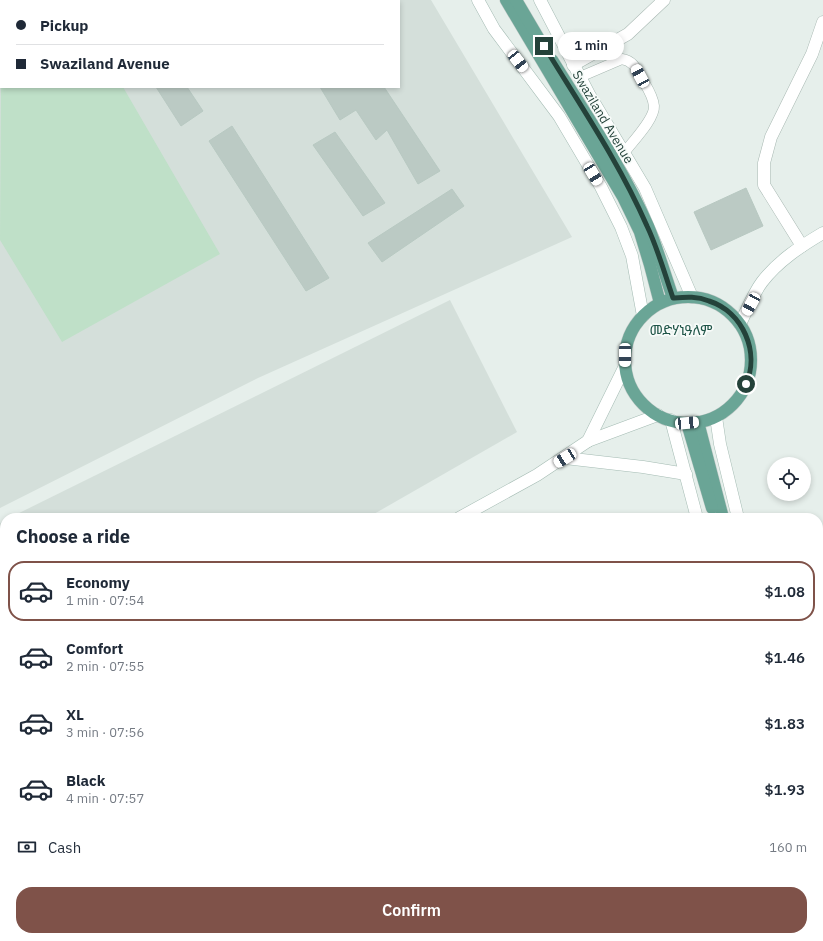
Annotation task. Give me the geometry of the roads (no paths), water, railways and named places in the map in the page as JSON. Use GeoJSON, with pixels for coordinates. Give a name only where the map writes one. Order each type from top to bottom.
{"type":"FeatureCollection","features":[{"type":"Feature","properties":{"kind":"main road"},"geometry":{"type":"LineString","coordinates":[[478,0],[494,29],[559,116],[601,188],[621,226],[632,256],[643,316]]}},
{"type":"Feature","properties":{"kind":"main road","name":"Swaziland Avenue"},"geometry":{"type":"LineString","coordinates":[[506,0],[623,197],[640,232],[660,304]]}},
{"type":"Feature","properties":{"kind":"main road","name":"Swaziland Avenue"},"geometry":{"type":"LineString","coordinates":[[516,0],[613,157],[648,227],[673,298]]}},
{"type":"Feature","properties":{"kind":"main road"},"geometry":{"type":"LineString","coordinates":[[540,0],[580,78],[645,188],[692,297]]}},
{"type":"Feature","properties":{"kind":"main road"},"geometry":{"type":"LineString","coordinates":[[573,65],[628,34],[664,0]]}},
{"type":"Feature","properties":{"kind":"main road"},"geometry":{"type":"LineString","coordinates":[[802,246],[764,185],[764,163],[771,137],[812,54],[823,22]]}},
{"type":"Feature","properties":{"kind":"main road"},"geometry":{"type":"LineString","coordinates":[[740,324],[762,283],[777,267],[802,246],[823,233]]}},
{"type":"Feature","properties":{"kind":"main road"},"geometry":{"type":"LineString","coordinates":[[588,441],[625,366],[627,344],[636,324],[643,316],[660,304],[673,298],[692,297],[710,301],[727,310],[740,324],[748,340],[750,352],[750,376],[742,392],[731,406],[716,416],[693,422],[671,420],[658,415],[642,402],[631,386],[625,366]]}},
{"type":"Feature","properties":{"kind":"main road"},"geometry":{"type":"LineString","coordinates":[[468,513],[565,458],[588,441],[658,415]]}},
{"type":"Feature","properties":{"kind":"main road"},"geometry":{"type":"LineString","coordinates":[[716,416],[720,444],[737,513]]}},
{"type":"Feature","properties":{"kind":"main road"},"geometry":{"type":"LineString","coordinates":[[671,420],[696,513]]}},
{"type":"Feature","properties":{"kind":"main road"},"geometry":{"type":"LineString","coordinates":[[693,422],[714,513]]}},
{"type":"Feature","properties":{"kind":"main road"},"geometry":{"type":"LineString","coordinates":[[693,422],[721,513]]}},
{"type":"Feature","properties":{"kind":"main road"},"geometry":{"type":"LineString","coordinates":[[565,458],[643,467],[686,474]]}},
{"type":"Feature","properties":{"kind":"lane"},"geometry":{"type":"LineString","coordinates":[[580,78],[622,59],[628,60],[634,65],[652,97],[654,107],[651,118],[624,153]]}},
{"type":"Feature","properties":{"kind":"district","name":"መድሃኒዓለም"},"geometry":{"type":"Point","coordinates":[681,330]}}]}
